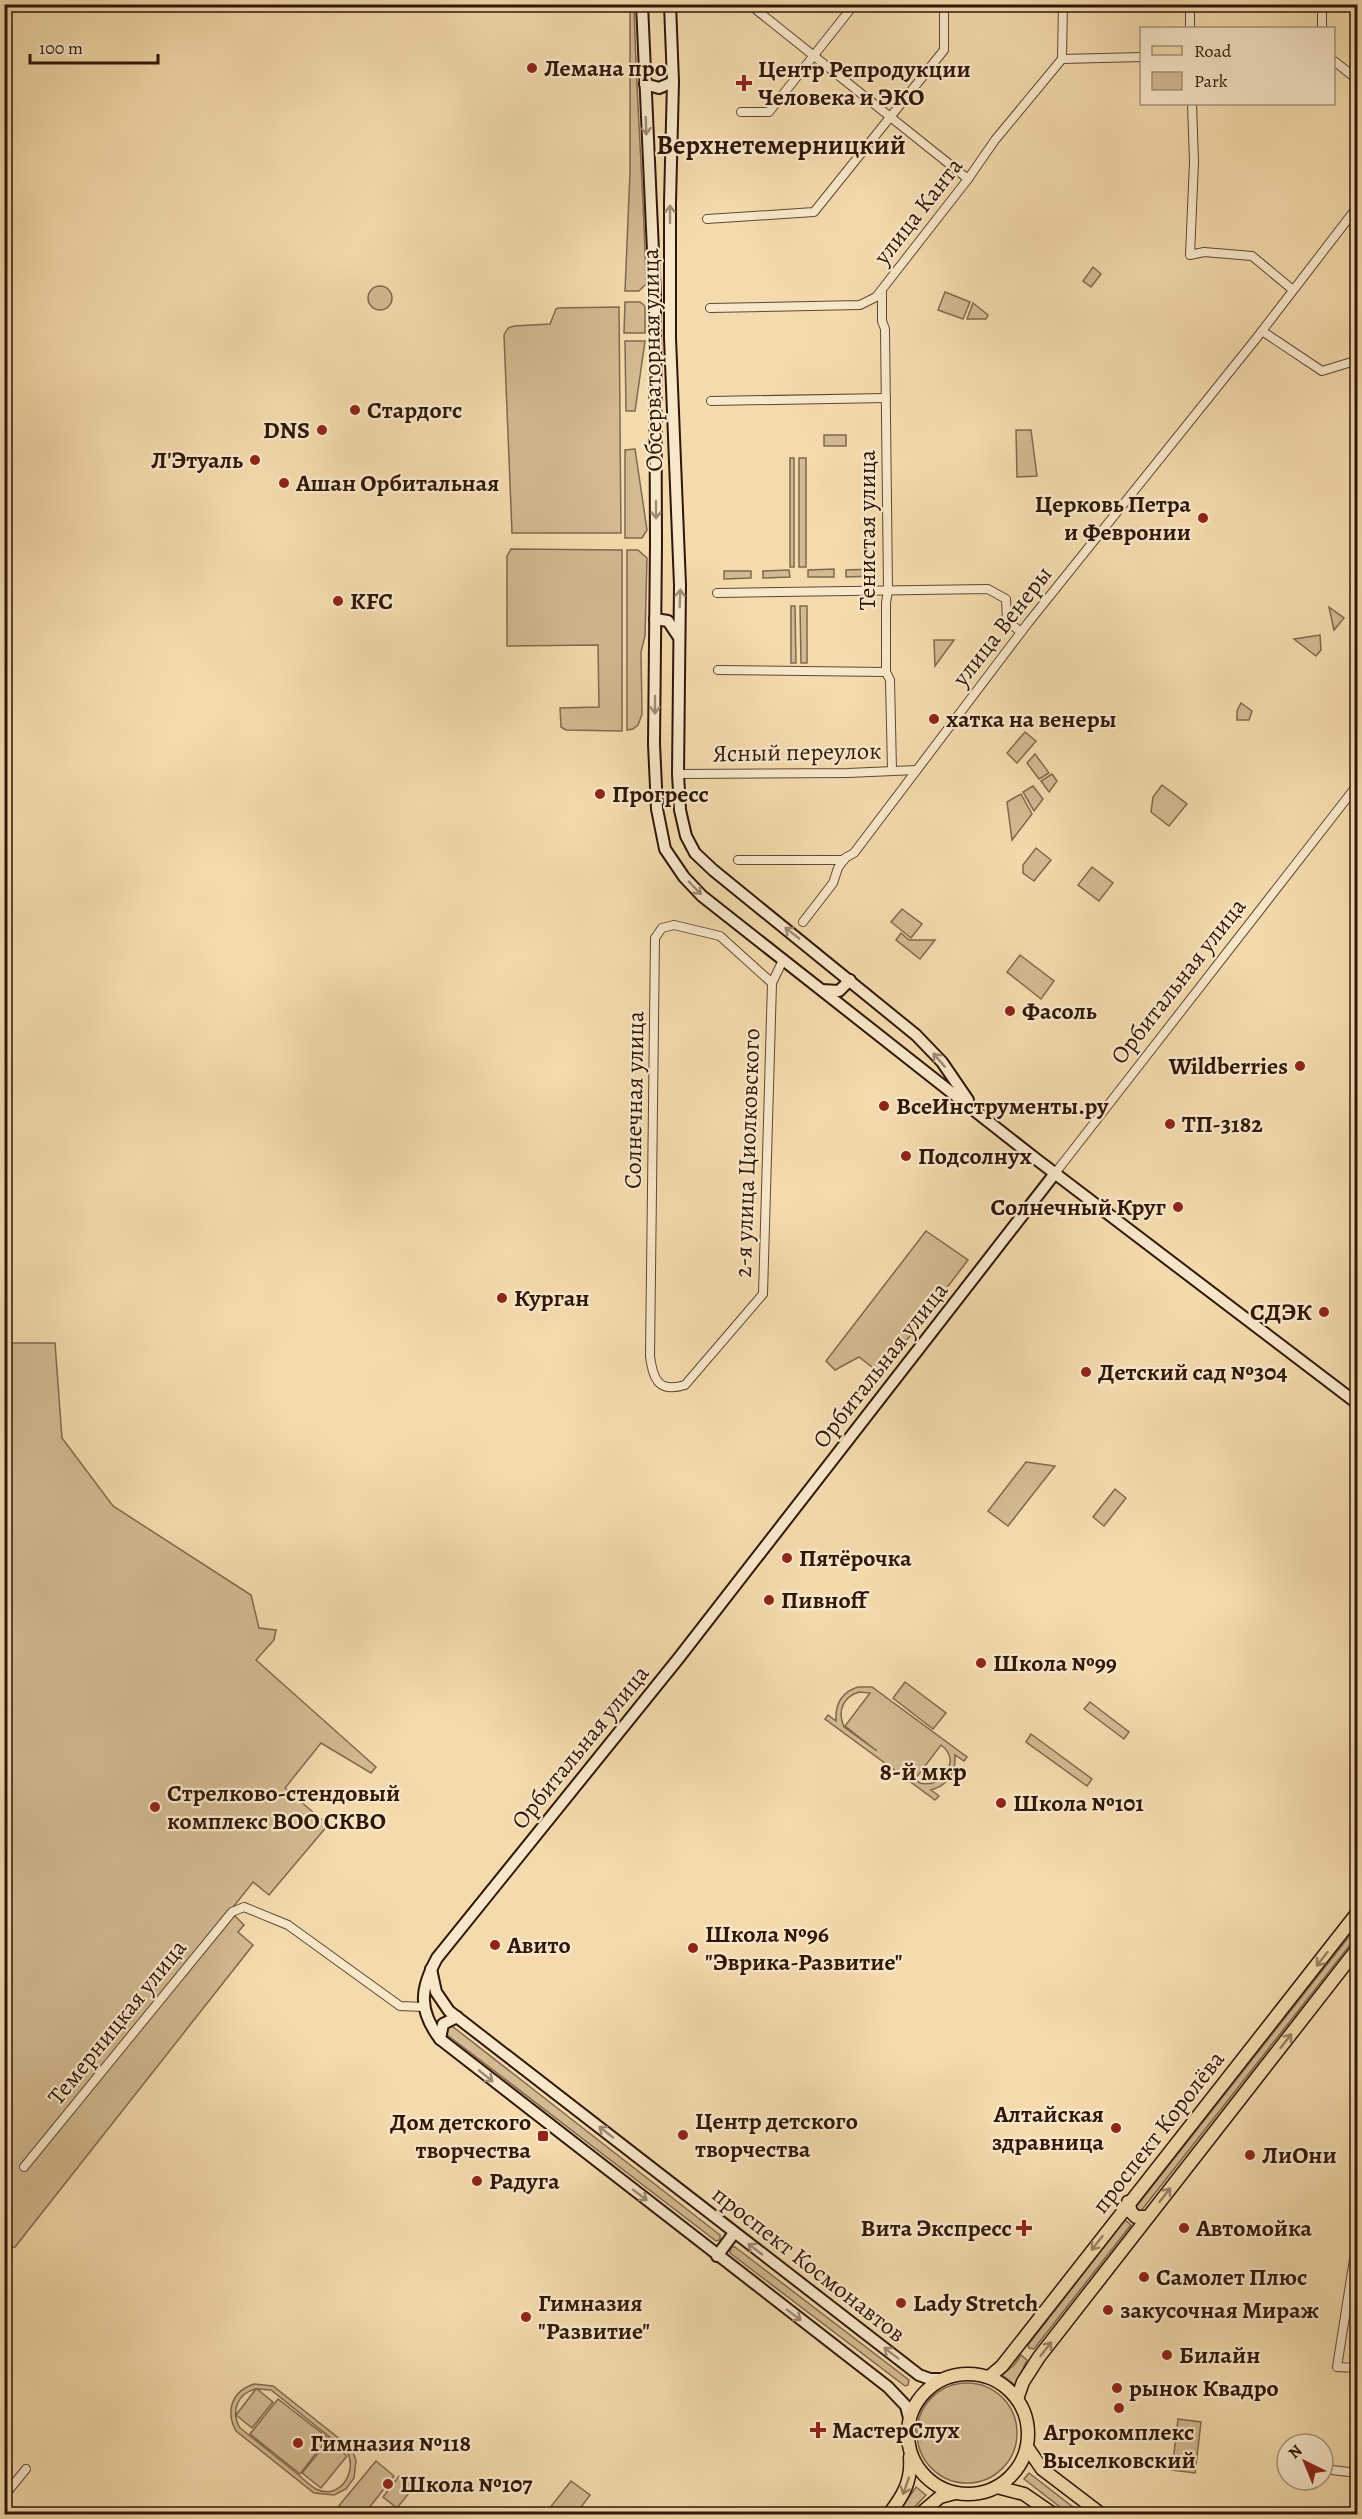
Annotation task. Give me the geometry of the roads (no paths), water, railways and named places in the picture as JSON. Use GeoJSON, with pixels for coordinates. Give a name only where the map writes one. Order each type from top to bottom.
{"type":"FeatureCollection","features":[{"type":"Feature","properties":{"kind":"main road","name":"Обсерваторная улица"},"geometry":{"type":"LineString","coordinates":[[642,4],[655,296],[657,809],[665,849],[684,877],[702,896],[1358,1404]]}},
{"type":"Feature","properties":{"kind":"main road","name":"Обсерваторная улица"},"geometry":{"type":"LineString","coordinates":[[670,4],[673,82],[670,328],[680,585],[678,774],[682,824],[695,853],[713,870],[916,1035],[942,1062],[973,1108]]}},
{"type":"Feature","properties":{"kind":"main road"},"geometry":{"type":"LineString","coordinates":[[645,84],[659,88],[673,82]]}},
{"type":"Feature","properties":{"kind":"main road"},"geometry":{"type":"LineString","coordinates":[[655,620],[668,621],[678,636]]}},
{"type":"Feature","properties":{"kind":"main road"},"geometry":{"type":"LineString","coordinates":[[822,990],[839,991],[850,980]]}},
{"type":"Feature","properties":{"kind":"main road","name":"Орбитальная улица"},"geometry":{"type":"LineString","coordinates":[[431,1968],[446,1946],[678,1659],[1056,1172]]}},
{"type":"Feature","properties":{"kind":"main road","name":"проспект Королёва"},"geometry":{"type":"LineString","coordinates":[[989,2378],[1002,2366],[1128,2202],[1355,1919]]}},
{"type":"Feature","properties":{"kind":"main road","name":"проспект Королёва"},"geometry":{"type":"LineString","coordinates":[[1017,2399],[1023,2382],[1039,2357],[1358,1948]]}},
{"type":"Feature","properties":{"kind":"main road"},"geometry":{"type":"LineString","coordinates":[[424,2007],[424,1984],[431,1968]]}},
{"type":"Feature","properties":{"kind":"main road","name":"проспект Космонавтов"},"geometry":{"type":"LineString","coordinates":[[431,1968],[436,1992],[444,2007],[919,2375],[930,2379],[941,2379]]}},
{"type":"Feature","properties":{"kind":"main road","name":"проспект Космонавтов"},"geometry":{"type":"LineString","coordinates":[[424,2007],[427,2020],[440,2039],[898,2396],[906,2406],[909,2418]]}},
{"type":"Feature","properties":{"kind":"main road"},"geometry":{"type":"LineString","coordinates":[[440,2039],[443,2024],[457,2017]]}},
{"type":"Feature","properties":{"kind":"main road"},"geometry":{"type":"LineString","coordinates":[[1128,2202],[1131,2212],[1136,2217],[1148,2217]]}},
{"type":"Feature","properties":{"kind":"main road"},"geometry":{"type":"LineString","coordinates":[[717,2256],[734,2233]]}},
{"type":"Feature","properties":{"kind":"main road"},"geometry":{"type":"LineString","coordinates":[[889,2514],[906,2489],[911,2470],[907,2432],[909,2418],[917,2400],[941,2379],[969,2374],[989,2378],[1004,2385],[1024,2411],[1028,2428],[1027,2447],[1017,2469],[997,2487],[976,2493],[955,2493],[940,2497],[920,2514]]}},
{"type":"Feature","properties":{"kind":"main road"},"geometry":{"type":"LineString","coordinates":[[1027,2447],[1042,2469],[1101,2514]]}},
{"type":"Feature","properties":{"kind":"main road"},"geometry":{"type":"LineString","coordinates":[[910,2453],[920,2472],[931,2482],[955,2493]]}},
{"type":"Feature","properties":{"kind":"main road"},"geometry":{"type":"LineString","coordinates":[[997,2487],[1024,2494],[1053,2514]]}},
{"type":"Feature","properties":{"kind":"street"},"geometry":{"type":"LineString","coordinates":[[749,4],[812,57],[968,179]]}},
{"type":"Feature","properties":{"kind":"street"},"geometry":{"type":"LineString","coordinates":[[741,112],[770,112],[849,11],[849,4]]}},
{"type":"Feature","properties":{"kind":"street"},"geometry":{"type":"LineString","coordinates":[[707,219],[814,212],[944,50],[944,4]]}},
{"type":"Feature","properties":{"kind":"street"},"geometry":{"type":"LineString","coordinates":[[1063,4],[1062,59],[1140,57]]}},
{"type":"Feature","properties":{"kind":"street"},"geometry":{"type":"LineString","coordinates":[[1190,4],[1190,27]]}},
{"type":"Feature","properties":{"kind":"street"},"geometry":{"type":"LineString","coordinates":[[1322,4],[1322,27]]}},
{"type":"Feature","properties":{"kind":"street","name":"улица Канта"},"geometry":{"type":"LineString","coordinates":[[710,308],[860,305],[871,301],[968,179],[995,140],[1062,59]]}},
{"type":"Feature","properties":{"kind":"street"},"geometry":{"type":"LineString","coordinates":[[1335,62],[1358,80]]}},
{"type":"Feature","properties":{"kind":"street"},"geometry":{"type":"LineString","coordinates":[[1192,105],[1194,162],[1190,255],[1204,252],[1252,256],[1293,290]]}},
{"type":"Feature","properties":{"kind":"street","name":"улица Венеры"},"geometry":{"type":"LineString","coordinates":[[803,922],[833,883],[836,871],[844,860],[854,853],[1021,632],[1356,211]]}},
{"type":"Feature","properties":{"kind":"street","name":"Тенистая улица"},"geometry":{"type":"LineString","coordinates":[[882,290],[886,398],[888,590],[886,672],[890,680],[892,770]]}},
{"type":"Feature","properties":{"kind":"street"},"geometry":{"type":"LineString","coordinates":[[1262,331],[1322,371],[1358,360]]}},
{"type":"Feature","properties":{"kind":"street"},"geometry":{"type":"LineString","coordinates":[[711,401],[886,398]]}},
{"type":"Feature","properties":{"kind":"street"},"geometry":{"type":"LineString","coordinates":[[717,593],[988,589],[1006,599],[1007,621],[1021,632]]}},
{"type":"Feature","properties":{"kind":"street"},"geometry":{"type":"LineString","coordinates":[[718,670],[886,672]]}},
{"type":"Feature","properties":{"kind":"street","name":"Ясный переулок"},"geometry":{"type":"LineString","coordinates":[[678,774],[848,773],[916,770]]}},
{"type":"Feature","properties":{"kind":"street","name":"Орбитальная улица"},"geometry":{"type":"LineString","coordinates":[[1056,1172],[1358,784]]}},
{"type":"Feature","properties":{"kind":"street"},"geometry":{"type":"LineString","coordinates":[[738,860],[844,860]]}},
{"type":"Feature","properties":{"kind":"street","name":"Солнечная улица"},"geometry":{"type":"LineString","coordinates":[[676,1388],[667,1388],[660,1384],[652,1372],[650,1356],[656,938],[662,928],[674,925],[720,936],[772,983]]}},
{"type":"Feature","properties":{"kind":"street","name":"2-я улица Циолковского"},"geometry":{"type":"LineString","coordinates":[[676,1388],[685,1385],[763,1294],[772,983],[783,960]]}},
{"type":"Feature","properties":{"kind":"street","name":"Темерницкая улица"},"geometry":{"type":"LineString","coordinates":[[24,2167],[232,1912],[244,1907],[288,1925],[400,2006],[424,2007]]}},
{"type":"Feature","properties":{"kind":"street"},"geometry":{"type":"LineString","coordinates":[[1358,2234],[1337,2367],[1358,2368]]}},
{"type":"Feature","properties":{"kind":"street"},"geometry":{"type":"LineString","coordinates":[[4,2496],[26,2469]]}},
{"type":"Feature","properties":{"kind":"street"},"geometry":{"type":"LineString","coordinates":[[1335,2470],[1358,2473]]}},
{"type":"Feature","properties":{"kind":"place","name":"Лемана про"},"geometry":{"type":"Point","coordinates":[532,68]}},
{"type":"Feature","properties":{"kind":"place","name":"Центр Репродукции Человека и ЭКО"},"geometry":{"type":"Point","coordinates":[744,83]}},
{"type":"Feature","properties":{"kind":"place","name":"Стардогс"},"geometry":{"type":"Point","coordinates":[355,410]}},
{"type":"Feature","properties":{"kind":"place","name":"DNS"},"geometry":{"type":"Point","coordinates":[322,430]}},
{"type":"Feature","properties":{"kind":"place","name":"Л'Этуаль"},"geometry":{"type":"Point","coordinates":[255,460]}},
{"type":"Feature","properties":{"kind":"place","name":"Ашан Орбитальная"},"geometry":{"type":"Point","coordinates":[284,483]}},
{"type":"Feature","properties":{"kind":"place","name":"Церковь Петра и Февронии"},"geometry":{"type":"Point","coordinates":[1203,518]}},
{"type":"Feature","properties":{"kind":"place","name":"KFC"},"geometry":{"type":"Point","coordinates":[338,601]}},
{"type":"Feature","properties":{"kind":"place","name":"хатка на венеры"},"geometry":{"type":"Point","coordinates":[934,719]}},
{"type":"Feature","properties":{"kind":"place","name":"Прогресс"},"geometry":{"type":"Point","coordinates":[600,794]}},
{"type":"Feature","properties":{"kind":"place","name":"Фасоль"},"geometry":{"type":"Point","coordinates":[1010,1011]}},
{"type":"Feature","properties":{"kind":"place","name":"Wildberries"},"geometry":{"type":"Point","coordinates":[1300,1066]}},
{"type":"Feature","properties":{"kind":"place","name":"ВсеИнструменты.ру"},"geometry":{"type":"Point","coordinates":[884,1106]}},
{"type":"Feature","properties":{"kind":"place","name":"ТП-3182"},"geometry":{"type":"Point","coordinates":[1170,1124]}},
{"type":"Feature","properties":{"kind":"place","name":"Подсолнух"},"geometry":{"type":"Point","coordinates":[906,1156]}},
{"type":"Feature","properties":{"kind":"place","name":"Солнечный Круг"},"geometry":{"type":"Point","coordinates":[1178,1207]}},
{"type":"Feature","properties":{"kind":"place","name":"Курган"},"geometry":{"type":"Point","coordinates":[502,1298]}},
{"type":"Feature","properties":{"kind":"place","name":"СДЭК"},"geometry":{"type":"Point","coordinates":[1324,1312]}},
{"type":"Feature","properties":{"kind":"place","name":"Детский сад №304"},"geometry":{"type":"Point","coordinates":[1086,1372]}},
{"type":"Feature","properties":{"kind":"place","name":"Пятёрочка"},"geometry":{"type":"Point","coordinates":[787,1558]}},
{"type":"Feature","properties":{"kind":"place","name":"Пивноff"},"geometry":{"type":"Point","coordinates":[769,1600]}},
{"type":"Feature","properties":{"kind":"place","name":"Школа №99"},"geometry":{"type":"Point","coordinates":[981,1663]}},
{"type":"Feature","properties":{"kind":"place","name":"Школа №101"},"geometry":{"type":"Point","coordinates":[1001,1803]}},
{"type":"Feature","properties":{"kind":"place","name":"Стрелково-стендовый комплекс ВОО СКВО"},"geometry":{"type":"Point","coordinates":[155,1807]}},
{"type":"Feature","properties":{"kind":"place","name":"Авито"},"geometry":{"type":"Point","coordinates":[495,1945]}},
{"type":"Feature","properties":{"kind":"place","name":"Школа №96 \"Эврика-Развитие\""},"geometry":{"type":"Point","coordinates":[693,1948]}},
{"type":"Feature","properties":{"kind":"place","name":"Алтайская здравница"},"geometry":{"type":"Point","coordinates":[1116,2128]}},
{"type":"Feature","properties":{"kind":"place","name":"Центр детского творчества"},"geometry":{"type":"Point","coordinates":[683,2135]}},
{"type":"Feature","properties":{"kind":"place","name":"Дом детского творчества"},"geometry":{"type":"Point","coordinates":[543,2136]}},
{"type":"Feature","properties":{"kind":"place","name":"ЛиОни"},"geometry":{"type":"Point","coordinates":[1250,2155]}},
{"type":"Feature","properties":{"kind":"place","name":"Радуга"},"geometry":{"type":"Point","coordinates":[477,2181]}},
{"type":"Feature","properties":{"kind":"place","name":"Вита Экспресс"},"geometry":{"type":"Point","coordinates":[1024,2228]}},
{"type":"Feature","properties":{"kind":"place","name":"Автомойка"},"geometry":{"type":"Point","coordinates":[1184,2228]}},
{"type":"Feature","properties":{"kind":"place","name":"Самолет Плюс"},"geometry":{"type":"Point","coordinates":[1144,2277]}},
{"type":"Feature","properties":{"kind":"place","name":"Lady Stretch"},"geometry":{"type":"Point","coordinates":[901,2303]}},
{"type":"Feature","properties":{"kind":"place","name":"закусочная Мираж"},"geometry":{"type":"Point","coordinates":[1108,2310]}},
{"type":"Feature","properties":{"kind":"place","name":"Гимназия \"Развитие\""},"geometry":{"type":"Point","coordinates":[526,2317]}},
{"type":"Feature","properties":{"kind":"place","name":"Билайн"},"geometry":{"type":"Point","coordinates":[1167,2355]}},
{"type":"Feature","properties":{"kind":"place","name":"рынок Квадро"},"geometry":{"type":"Point","coordinates":[1117,2388]}},
{"type":"Feature","properties":{"kind":"place","name":"Агрокомплекс Выселковский"},"geometry":{"type":"Point","coordinates":[1119,2408]}},
{"type":"Feature","properties":{"kind":"place","name":"МастерСлух"},"geometry":{"type":"Point","coordinates":[818,2430]}},
{"type":"Feature","properties":{"kind":"place","name":"Гимназия №118"},"geometry":{"type":"Point","coordinates":[298,2443]}},
{"type":"Feature","properties":{"kind":"place","name":"Школа №107"},"geometry":{"type":"Point","coordinates":[388,2484]}},
{"type":"Feature","properties":{"kind":"district","name":"Верхнетемерницкий"},"geometry":{"type":"Point","coordinates":[781,145]}},
{"type":"Feature","properties":{"kind":"district","name":"8-й мкр"},"geometry":{"type":"Point","coordinates":[923,1771]}}]}
